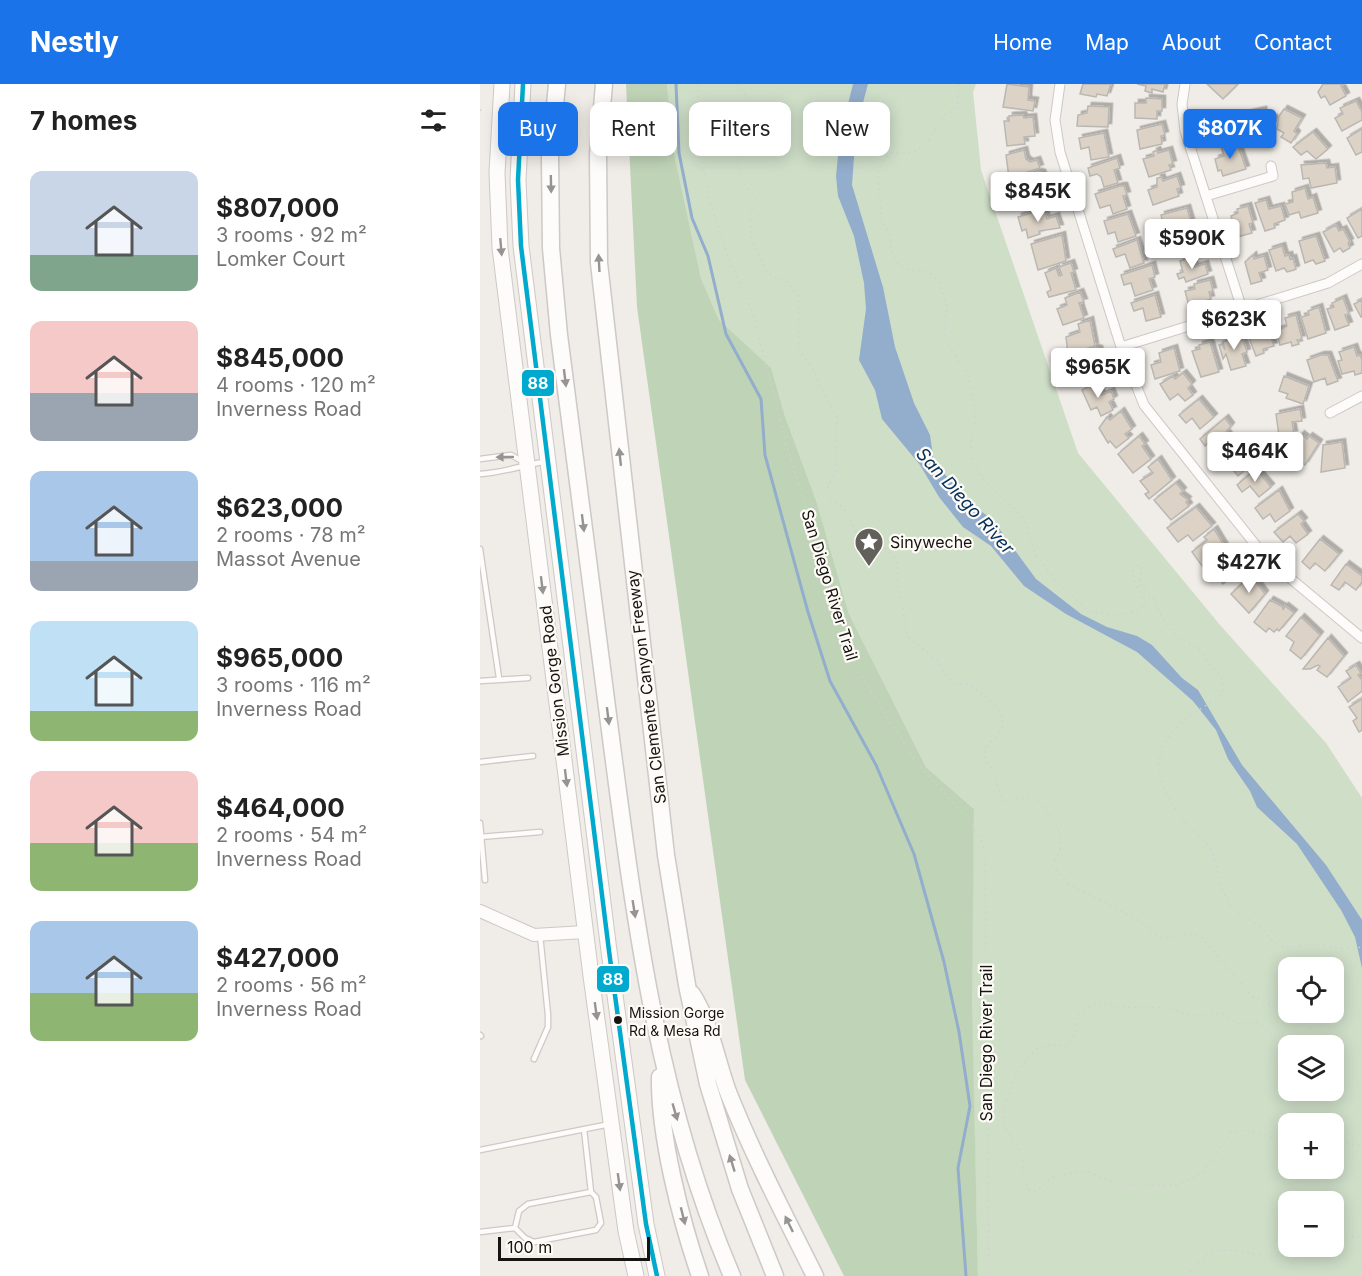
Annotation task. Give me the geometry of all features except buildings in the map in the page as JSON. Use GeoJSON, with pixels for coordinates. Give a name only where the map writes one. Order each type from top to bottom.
{"type":"FeatureCollection","features":[{"type":"Feature","properties":{"kind":"highway"},"geometry":{"type":"LineString","coordinates":[[557,84],[550,158],[551,248],[559,335],[644,977],[660,1055],[708,1219],[732,1276]]}},
{"type":"Feature","properties":{"kind":"highway","name":"San Clemente Canyon Freeway"},"geometry":{"type":"LineString","coordinates":[[604,84],[598,155],[599,263],[666,855],[687,985],[708,1084],[740,1189],[775,1275]]}},
{"type":"Feature","properties":{"kind":"highway"},"geometry":{"type":"LineString","coordinates":[[687,985],[705,1015],[728,1091],[741,1122],[815,1276]]}},
{"type":"Feature","properties":{"kind":"highway"},"geometry":{"type":"LineString","coordinates":[[660,1055],[659,1107],[685,1222],[700,1276]]}},
{"type":"Feature","properties":{"kind":"main road","name":"Mission Gorge Road"},"geometry":{"type":"LineString","coordinates":[[501,84],[496,173],[500,248],[585,932],[626,1231],[636,1276]]}},
{"type":"Feature","properties":{"kind":"main road","name":"Mission Gorge Road"},"geometry":{"type":"LineString","coordinates":[[523,84],[518,180],[521,246],[606,930],[646,1224],[657,1276]]}},
{"type":"Feature","properties":{"kind":"main road"},"geometry":{"type":"LineString","coordinates":[[585,932],[606,930]]}},
{"type":"Feature","properties":{"kind":"main road"},"geometry":{"type":"LineString","coordinates":[[611,1124],[632,1122]]}},
{"type":"Feature","properties":{"kind":"street"},"geometry":{"type":"LineString","coordinates":[[1060,84],[1055,120],[1060,152],[1121,347],[1144,405],[1266,558],[1362,638]]}},
{"type":"Feature","properties":{"kind":"street"},"geometry":{"type":"LineString","coordinates":[[1185,84],[1182,104],[1185,131],[1242,309]]}},
{"type":"Feature","properties":{"kind":"street"},"geometry":{"type":"LineString","coordinates":[[1206,196],[1273,176],[1271,166]]}},
{"type":"Feature","properties":{"kind":"street"},"geometry":{"type":"LineString","coordinates":[[1121,347],[1329,282],[1362,264]]}},
{"type":"Feature","properties":{"kind":"street"},"geometry":{"type":"LineString","coordinates":[[1330,413],[1362,396]]}},
{"type":"Feature","properties":{"kind":"street"},"geometry":{"type":"LineString","coordinates":[[480,911],[520,931],[540,935],[585,932]]}},
{"type":"Feature","properties":{"kind":"lane"},"geometry":{"type":"LineString","coordinates":[[480,459],[511,455],[527,464]]}},
{"type":"Feature","properties":{"kind":"lane"},"geometry":{"type":"LineString","coordinates":[[480,474],[516,470],[527,464],[548,461]]}},
{"type":"Feature","properties":{"kind":"lane"},"geometry":{"type":"LineString","coordinates":[[480,549],[500,678]]}},
{"type":"Feature","properties":{"kind":"lane"},"geometry":{"type":"LineString","coordinates":[[480,681],[528,678]]}},
{"type":"Feature","properties":{"kind":"lane"},"geometry":{"type":"LineString","coordinates":[[480,762],[533,756]]}},
{"type":"Feature","properties":{"kind":"lane"},"geometry":{"type":"LineString","coordinates":[[480,823],[485,880]]}},
{"type":"Feature","properties":{"kind":"lane"},"geometry":{"type":"LineString","coordinates":[[481,838],[540,832]]}},
{"type":"Feature","properties":{"kind":"lane"},"geometry":{"type":"LineString","coordinates":[[534,1059],[548,1027],[540,935]]}},
{"type":"Feature","properties":{"kind":"lane"},"geometry":{"type":"LineString","coordinates":[[480,1150],[611,1124]]}},
{"type":"Feature","properties":{"kind":"lane"},"geometry":{"type":"LineString","coordinates":[[515,1228],[525,1238],[534,1242],[596,1230],[601,1223],[596,1197],[591,1192],[584,1129]]}},
{"type":"Feature","properties":{"kind":"lane"},"geometry":{"type":"LineString","coordinates":[[515,1228],[519,1210],[528,1204],[591,1192]]}},
{"type":"Feature","properties":{"kind":"lane"},"geometry":{"type":"LineString","coordinates":[[480,1232],[515,1228]]}},
{"type":"Feature","properties":{"kind":"path","name":"San Diego River Trail"},"geometry":{"type":"LineString","coordinates":[[698,84],[701,155],[710,203],[725,249],[752,311],[790,460],[854,664],[865,685],[883,707],[915,762],[967,818],[982,842],[985,864],[989,1276]]}},
{"type":"Feature","properties":{"kind":"path"},"geometry":{"type":"LineString","coordinates":[[737,84],[748,98],[753,116],[752,129],[738,166],[744,185],[757,199],[750,214],[752,240],[767,273],[788,282],[799,297],[800,350],[814,370],[819,385],[837,417],[836,467],[828,487],[831,499],[851,517],[859,539],[887,549],[897,562],[897,592],[903,608],[907,636],[939,662],[944,674],[957,685],[968,684],[990,699],[999,709],[1002,724],[1000,732],[989,741],[985,754],[986,762],[994,769],[999,794],[1006,801],[1033,796],[1040,803],[1056,827],[1061,841],[1053,866],[1068,884],[1136,920],[1162,938],[1192,934],[1200,936],[1254,998],[1272,1007],[1278,1007]]}},
{"type":"Feature","properties":{"kind":"path"},"geometry":{"type":"LineString","coordinates":[[959,84],[958,102],[952,111],[945,114],[928,141],[913,153],[890,153],[880,166],[878,177],[882,224],[890,233],[892,253],[897,263],[907,269],[929,272],[939,282],[943,293],[947,306],[944,330],[947,343],[952,355],[968,375],[976,413],[970,451],[972,462],[985,481],[1023,517],[1035,554],[1054,580],[1088,611],[1112,615],[1139,610],[1146,604],[1145,598],[1135,587],[1131,575],[1134,567],[1140,564],[1142,569],[1140,583],[1156,602],[1161,616],[1179,639],[1197,647],[1223,681],[1222,694],[1178,725],[1167,740],[1157,769],[1162,789],[1174,808],[1208,846],[1229,903],[1240,915],[1262,929],[1276,944],[1289,946],[1309,944],[1336,950],[1362,947]]}},
{"type":"Feature","properties":{"kind":"path"},"geometry":{"type":"LineString","coordinates":[[1278,1041],[1256,1022],[1239,1024],[1223,1014],[1195,1016],[1166,1008],[1118,1007],[1098,1002],[1078,1014],[1075,1035],[1068,1045],[1041,1047],[1028,1056],[1013,1085],[1004,1117],[1007,1131],[1021,1153],[1023,1182],[1029,1190],[1037,1191],[1052,1177],[1077,1172],[1089,1172],[1117,1184],[1178,1185],[1204,1171],[1231,1132],[1247,1130],[1274,1138],[1278,1135]]}},
{"type":"Feature","properties":{"kind":"path"},"geometry":{"type":"LineString","coordinates":[[1344,1139],[1348,1143],[1362,1146]]}},
{"type":"Feature","properties":{"kind":"path"},"geometry":{"type":"LineString","coordinates":[[1344,1238],[1362,1236]]}},
{"type":"Feature","properties":{"kind":"path"},"geometry":{"type":"LineString","coordinates":[[1186,1276],[1209,1252],[1227,1249],[1265,1258],[1278,1256]]}},
{"type":"Feature","properties":{"kind":"green space"},"geometry":{"type":"Polygon","coordinates":[[[626,84],[667,84],[669,102],[627,102],[626,84]]]}},
{"type":"Feature","properties":{"kind":"green space"},"geometry":{"type":"Polygon","coordinates":[[[667,84],[976,84],[973,92],[981,170],[1078,453],[1220,625],[1326,743],[1362,798],[1362,1276],[978,1276],[971,988],[974,809],[926,767],[849,614],[817,503],[785,416],[771,369],[719,320],[701,278],[675,158],[677,156],[677,102],[669,102],[667,84]]]}},
{"type":"Feature","properties":{"kind":"green space"},"geometry":{"type":"Polygon","coordinates":[[[630,156],[675,156],[701,278],[719,320],[771,368],[785,416],[817,503],[849,614],[926,767],[974,809],[972,1001],[978,1276],[844,1276],[745,1080],[637,307],[630,156]]]}},
{"type":"Feature","properties":{"kind":"water"},"geometry":{"type":"Polygon","coordinates":[[[853,84],[868,84],[863,102],[848,102],[853,84]]]}},
{"type":"Feature","properties":{"kind":"water","name":"San Diego River"},"geometry":{"type":"Polygon","coordinates":[[[838,156],[854,156],[852,185],[883,287],[895,347],[914,403],[930,435],[934,462],[972,505],[992,519],[1036,579],[1081,614],[1107,627],[1137,636],[1152,645],[1182,678],[1198,690],[1242,765],[1326,865],[1362,920],[1362,968],[1355,937],[1341,910],[1297,844],[1257,807],[1250,791],[1228,759],[1216,730],[1193,701],[1137,652],[1066,614],[1024,586],[991,546],[963,527],[939,497],[920,465],[882,419],[875,390],[859,360],[866,309],[864,283],[854,236],[838,196],[836,176],[838,156]]]}},
{"type":"Feature","properties":{"kind":"waterway"},"geometry":{"type":"LineString","coordinates":[[676,84],[679,153],[692,218],[708,256],[726,334],[761,399],[765,455],[808,612],[830,681],[876,765],[914,854],[944,962],[959,1032],[970,1106],[958,1168],[966,1276]]}},
{"type":"Feature","properties":{"kind":"transit line","name":"88"},"geometry":{"type":"LineString","coordinates":[[523,84],[518,180],[521,246],[609,951],[646,1224],[657,1276]]}},
{"type":"Feature","properties":{"kind":"place","name":"Sinyweche"},"geometry":{"type":"Point","coordinates":[869,568]}},
{"type":"Feature","properties":{"kind":"place","name":"Mission Gorge Rd & Mesa Rd"},"geometry":{"type":"Point","coordinates":[618,1020]}}]}
